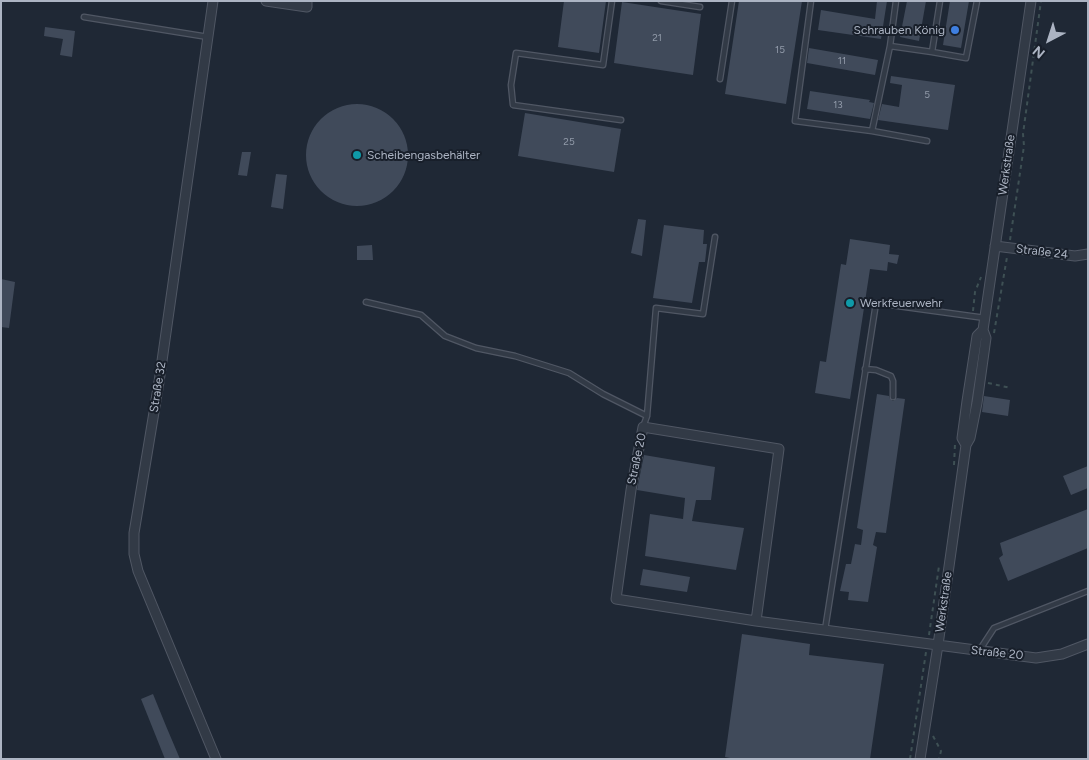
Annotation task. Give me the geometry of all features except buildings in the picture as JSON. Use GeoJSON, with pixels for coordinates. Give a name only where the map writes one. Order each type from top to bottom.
{"type":"FeatureCollection","features":[{"type":"Feature","properties":{"kind":"street","name":"Straße 32"},"geometry":{"type":"LineString","coordinates":[[213,1],[160,373],[134,534],[134,548],[138,572],[216,759]]}},
{"type":"Feature","properties":{"kind":"street"},"geometry":{"type":"LineString","coordinates":[[266,1],[307,4]]}},
{"type":"Feature","properties":{"kind":"street","name":"Werkstraße"},"geometry":{"type":"LineString","coordinates":[[920,759],[966,445],[970,438],[977,403],[986,338],[983,330],[1031,1]]}},
{"type":"Feature","properties":{"kind":"street","name":"Straße 24"},"geometry":{"type":"LineString","coordinates":[[995,246],[1075,256],[1088,254]]}},
{"type":"Feature","properties":{"kind":"street","name":"Straße 20"},"geometry":{"type":"LineString","coordinates":[[756,621],[779,449],[643,427],[630,490],[616,598],[756,621],[1036,658],[1062,654],[1088,644]]}},
{"type":"Feature","properties":{"kind":"lane"},"geometry":{"type":"LineString","coordinates":[[612,1],[603,65],[516,53],[510,85],[512,105],[621,120]]}},
{"type":"Feature","properties":{"kind":"lane"},"geometry":{"type":"LineString","coordinates":[[661,1],[700,7]]}},
{"type":"Feature","properties":{"kind":"lane"},"geometry":{"type":"LineString","coordinates":[[720,79],[732,1]]}},
{"type":"Feature","properties":{"kind":"lane"},"geometry":{"type":"LineString","coordinates":[[811,1],[795,121],[872,131],[927,141]]}},
{"type":"Feature","properties":{"kind":"lane"},"geometry":{"type":"LineString","coordinates":[[872,131],[890,46],[896,1]]}},
{"type":"Feature","properties":{"kind":"lane"},"geometry":{"type":"LineString","coordinates":[[932,52],[940,1]]}},
{"type":"Feature","properties":{"kind":"lane"},"geometry":{"type":"LineString","coordinates":[[890,46],[966,58],[977,1]]}},
{"type":"Feature","properties":{"kind":"lane"},"geometry":{"type":"LineString","coordinates":[[84,17],[208,37]]}},
{"type":"Feature","properties":{"kind":"lane"},"geometry":{"type":"LineString","coordinates":[[643,427],[647,416],[656,308],[703,314],[715,237]]}},
{"type":"Feature","properties":{"kind":"lane"},"geometry":{"type":"LineString","coordinates":[[366,302],[421,316],[445,336],[476,348],[515,356],[569,373],[603,394],[647,416]]}},
{"type":"Feature","properties":{"kind":"lane"},"geometry":{"type":"LineString","coordinates":[[825,630],[876,303],[985,318]]}},
{"type":"Feature","properties":{"kind":"lane"},"geometry":{"type":"LineString","coordinates":[[865,369],[884,372],[891,376],[893,381],[893,397]]}},
{"type":"Feature","properties":{"kind":"lane"},"geometry":{"type":"LineString","coordinates":[[979,651],[994,628],[1088,591]]}},
{"type":"Feature","properties":{"kind":"path"},"geometry":{"type":"LineString","coordinates":[[994,334],[1024,146],[1023,134],[1041,1]]}},
{"type":"Feature","properties":{"kind":"path"},"geometry":{"type":"LineString","coordinates":[[986,383],[1011,388]]}},
{"type":"Feature","properties":{"kind":"path"},"geometry":{"type":"LineString","coordinates":[[953,470],[955,441]]}},
{"type":"Feature","properties":{"kind":"path"},"geometry":{"type":"LineString","coordinates":[[910,759],[939,566]]}},
{"type":"Feature","properties":{"kind":"place","name":"Schrauben König"},"geometry":{"type":"Point","coordinates":[955,30]}},
{"type":"Feature","properties":{"kind":"place","name":"Scheibengasbehälter"},"geometry":{"type":"Point","coordinates":[357,155]}},
{"type":"Feature","properties":{"kind":"place","name":"Werkfeuerwehr"},"geometry":{"type":"Point","coordinates":[850,303]}}]}
